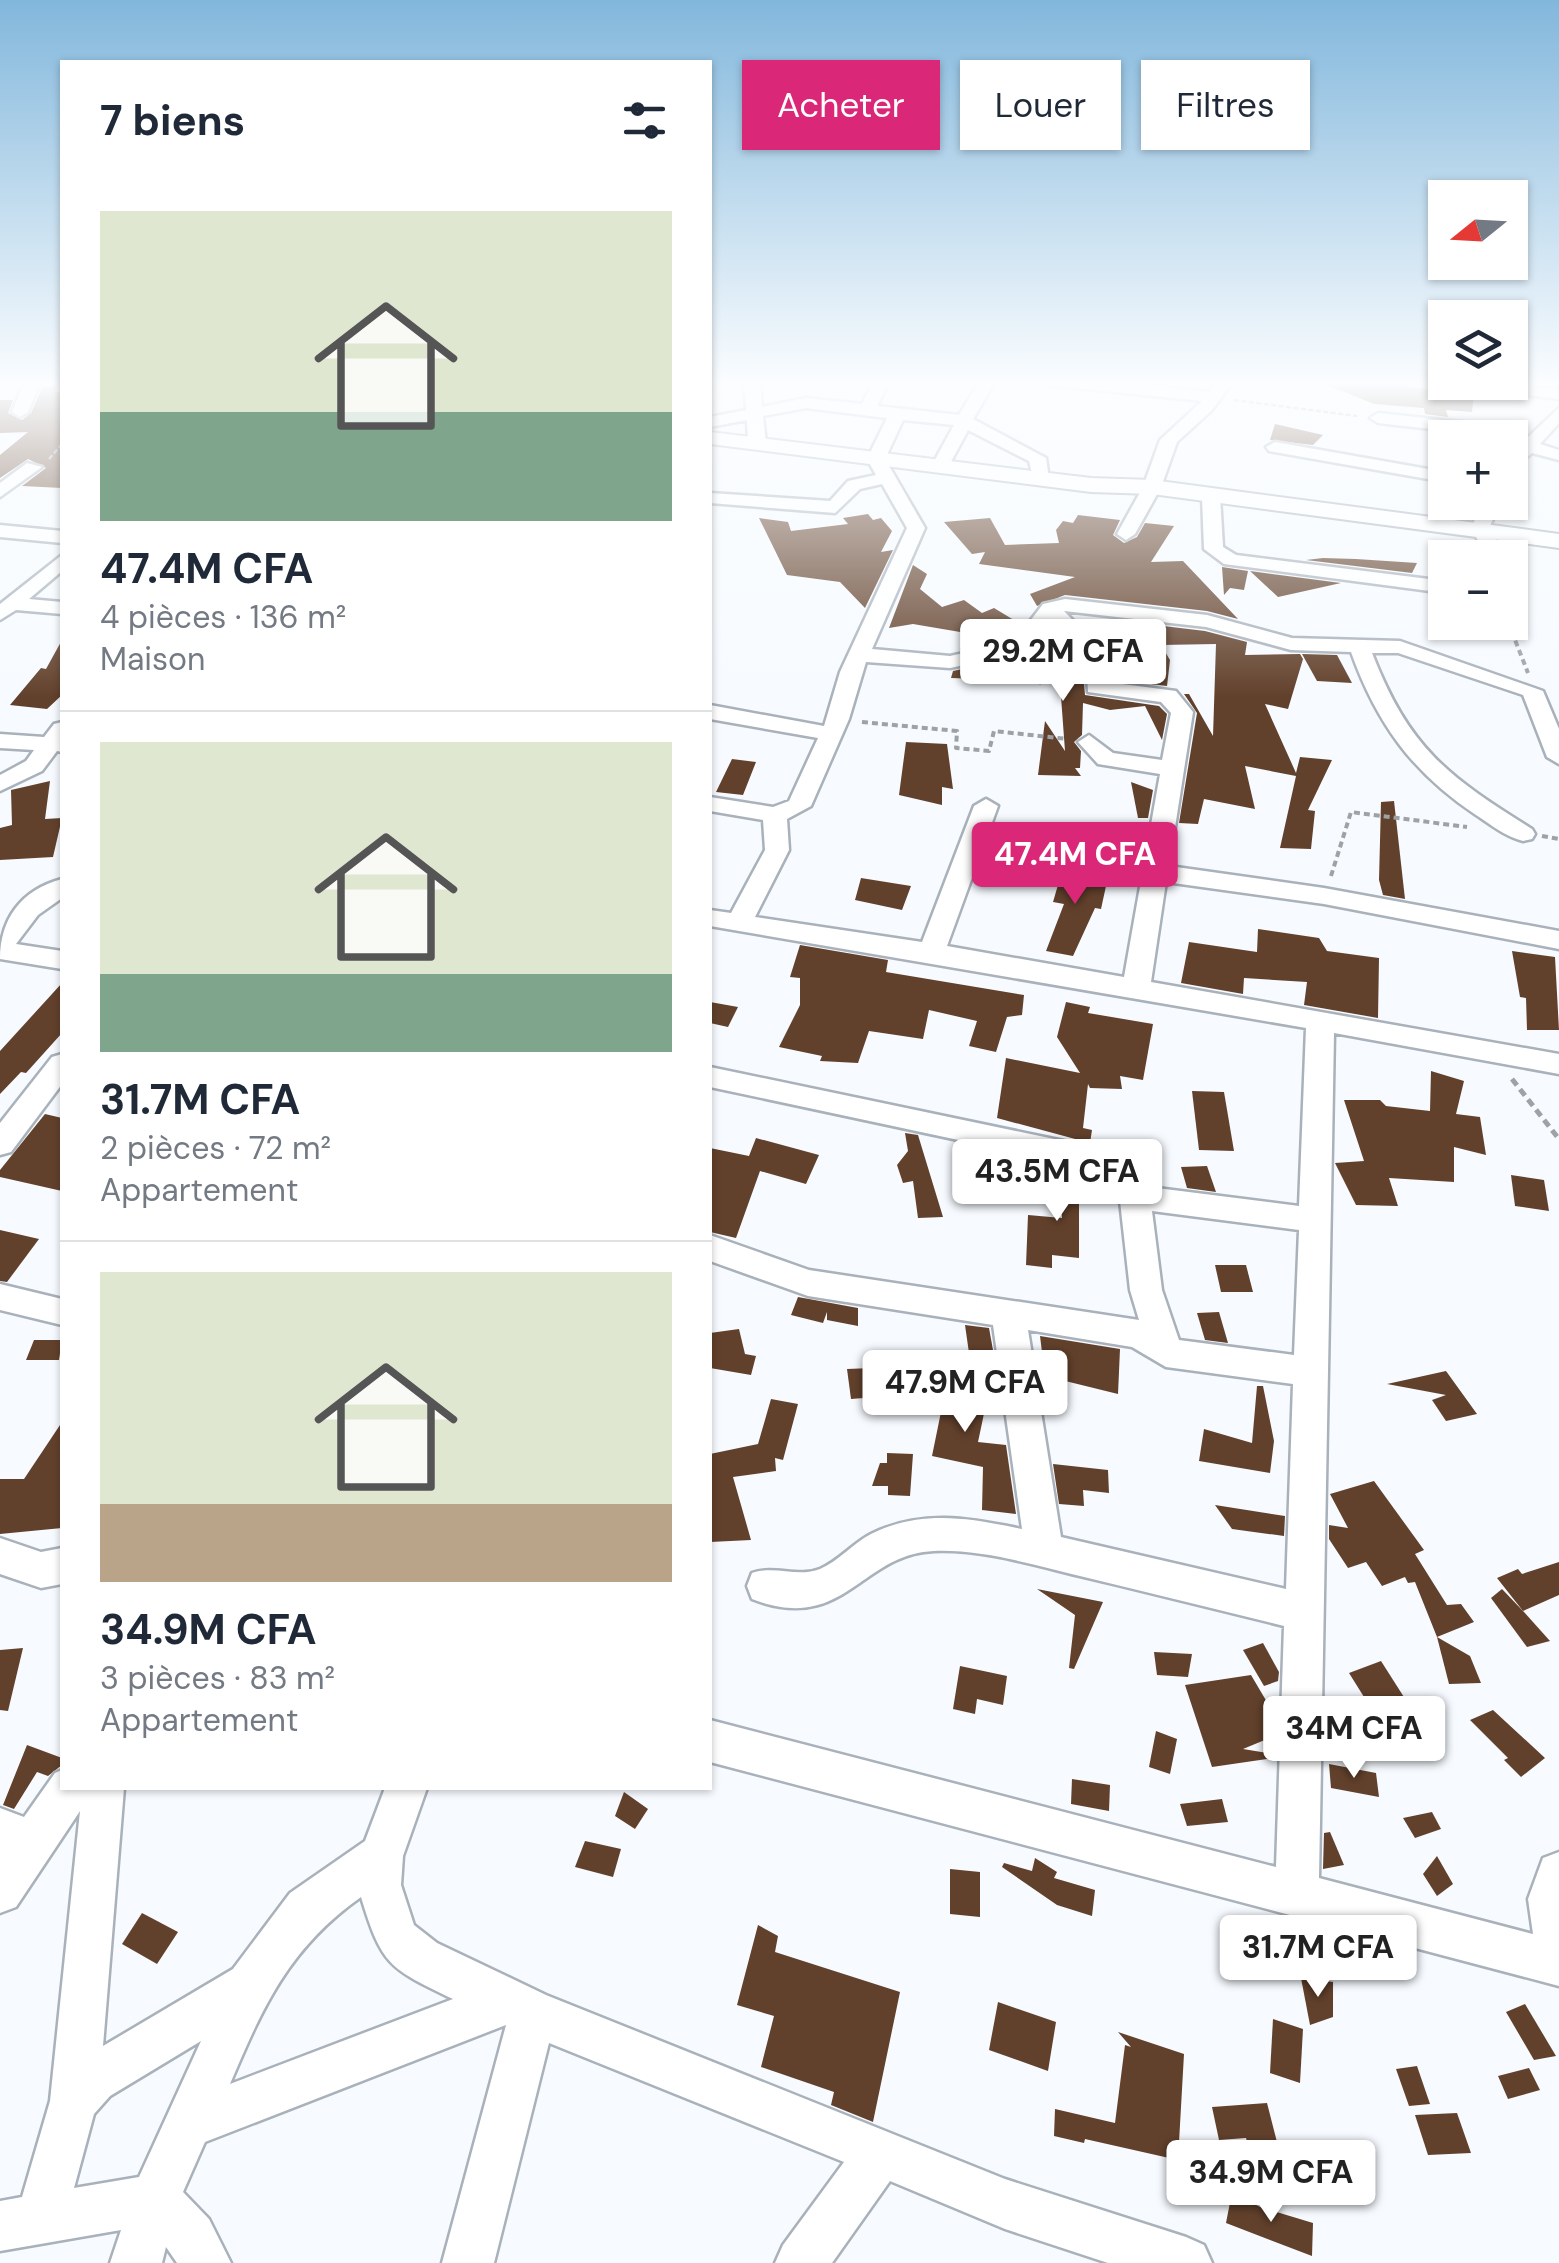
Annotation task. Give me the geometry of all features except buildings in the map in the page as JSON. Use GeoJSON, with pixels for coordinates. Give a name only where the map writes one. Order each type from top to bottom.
{"type":"FeatureCollection","features":[{"type":"Feature","properties":{"kind":"street"},"geometry":{"type":"LineString","coordinates":[[712,498],[835,506],[853,486]]}},
{"type":"Feature","properties":{"kind":"street"},"geometry":{"type":"LineString","coordinates":[[712,804],[775,815],[799,806],[835,726],[850,672],[862,655],[916,528],[892,486]]}},
{"type":"Feature","properties":{"kind":"street"},"geometry":{"type":"LineString","coordinates":[[1132,486],[1559,541]]}},
{"type":"Feature","properties":{"kind":"street"},"geometry":{"type":"LineString","coordinates":[[1126,534],[1152,487]]}},
{"type":"Feature","properties":{"kind":"street"},"geometry":{"type":"LineString","coordinates":[[1211,496],[1214,549],[1231,560],[1428,585]]}},
{"type":"Feature","properties":{"kind":"street"},"geometry":{"type":"LineString","coordinates":[[1480,528],[1484,520]]}},
{"type":"Feature","properties":{"kind":"street"},"geometry":{"type":"LineString","coordinates":[[1480,528],[1487,540]]}},
{"type":"Feature","properties":{"kind":"street"},"geometry":{"type":"LineString","coordinates":[[0,531],[60,537]]}},
{"type":"Feature","properties":{"kind":"street"},"geometry":{"type":"LineString","coordinates":[[6,609],[60,563]]}},
{"type":"Feature","properties":{"kind":"street"},"geometry":{"type":"LineString","coordinates":[[862,655],[950,662],[1021,647],[1050,608],[1079,605],[1207,620],[1291,644],[1400,647],[1532,690],[1550,719],[1559,757]]}},
{"type":"Feature","properties":{"kind":"street"},"geometry":{"type":"LineString","coordinates":[[6,609],[60,608]]}},
{"type":"Feature","properties":{"kind":"street"},"geometry":{"type":"LineString","coordinates":[[1050,608],[1097,657],[1096,687],[1168,696],[1182,712],[1136,988]]}},
{"type":"Feature","properties":{"kind":"street"},"geometry":{"type":"LineString","coordinates":[[1359,646],[1407,749],[1470,801],[1523,834]]}},
{"type":"Feature","properties":{"kind":"street"},"geometry":{"type":"LineString","coordinates":[[712,712],[835,726]]}},
{"type":"Feature","properties":{"kind":"street"},"geometry":{"type":"LineString","coordinates":[[0,741],[59,739]]}},
{"type":"Feature","properties":{"kind":"street"},"geometry":{"type":"LineString","coordinates":[[0,784],[34,766],[59,739]]}},
{"type":"Feature","properties":{"kind":"street"},"geometry":{"type":"LineString","coordinates":[[1089,742],[1106,759],[1170,768]]}},
{"type":"Feature","properties":{"kind":"street"},"geometry":{"type":"LineString","coordinates":[[932,952],[986,806]]}},
{"type":"Feature","properties":{"kind":"street"},"geometry":{"type":"LineString","coordinates":[[740,922],[780,841],[775,815]]}},
{"type":"Feature","properties":{"kind":"street"},"geometry":{"type":"LineString","coordinates":[[1153,872],[1324,896],[1559,940]]}},
{"type":"Feature","properties":{"kind":"street"},"geometry":{"type":"LineString","coordinates":[[60,888],[29,909],[0,948],[60,960]]}},
{"type":"Feature","properties":{"kind":"street"},"geometry":{"type":"LineString","coordinates":[[712,918],[932,952],[1559,1064]]}},
{"type":"Feature","properties":{"kind":"street"},"geometry":{"type":"LineString","coordinates":[[1297,1894],[1320,1023]]}},
{"type":"Feature","properties":{"kind":"street"},"geometry":{"type":"LineString","coordinates":[[0,1144],[60,1067]]}},
{"type":"Feature","properties":{"kind":"street"},"geometry":{"type":"LineString","coordinates":[[712,1077],[1131,1166],[1146,1290],[1166,1353]]}},
{"type":"Feature","properties":{"kind":"street"},"geometry":{"type":"LineString","coordinates":[[1135,1197],[1314,1220]]}},
{"type":"Feature","properties":{"kind":"street"},"geometry":{"type":"LineString","coordinates":[[712,1249],[808,1283],[1140,1334],[1166,1353],[1310,1372]]}},
{"type":"Feature","properties":{"kind":"street"},"geometry":{"type":"LineString","coordinates":[[0,1297],[60,1312]]}},
{"type":"Feature","properties":{"kind":"street"},"geometry":{"type":"LineString","coordinates":[[1008,1312],[1044,1550]]}},
{"type":"Feature","properties":{"kind":"street"},"geometry":{"type":"LineString","coordinates":[[766,1586],[800,1593],[824,1588],[881,1549],[906,1538],[950,1534],[1044,1550],[1303,1612]]}},
{"type":"Feature","properties":{"kind":"street"},"geometry":{"type":"LineString","coordinates":[[0,1556],[40,1570],[60,1566]]}},
{"type":"Feature","properties":{"kind":"street"},"geometry":{"type":"LineString","coordinates":[[712,1742],[1559,1963]]}},
{"type":"Feature","properties":{"kind":"street"},"geometry":{"type":"LineString","coordinates":[[0,1891],[17,1836],[68,1790]]}},
{"type":"Feature","properties":{"kind":"street"},"geometry":{"type":"LineString","coordinates":[[74,2101],[103,1790]]}},
{"type":"Feature","properties":{"kind":"street"},"geometry":{"type":"LineString","coordinates":[[405,1790],[380,1856],[379,1885],[396,1939],[421,1959],[519,2007],[1006,2204],[1186,2263]]}},
{"type":"Feature","properties":{"kind":"street"},"geometry":{"type":"LineString","coordinates":[[136,2263],[156,2199],[249,1984],[306,1909],[380,1856]]}},
{"type":"Feature","properties":{"kind":"street"},"geometry":{"type":"LineString","coordinates":[[1559,1874],[1550,1900],[1559,1952]]}},
{"type":"Feature","properties":{"kind":"street"},"geometry":{"type":"LineString","coordinates":[[20,2222],[74,2101],[92,2079],[249,1984]]}},
{"type":"Feature","properties":{"kind":"street"},"geometry":{"type":"LineString","coordinates":[[188,2124],[519,2007]]}},
{"type":"Feature","properties":{"kind":"street"},"geometry":{"type":"LineString","coordinates":[[468,2263],[519,2007]]}},
{"type":"Feature","properties":{"kind":"street"},"geometry":{"type":"LineString","coordinates":[[801,2263],[881,2153]]}},
{"type":"Feature","properties":{"kind":"street"},"geometry":{"type":"LineString","coordinates":[[20,2222],[156,2199]]}},
{"type":"Feature","properties":{"kind":"street"},"geometry":{"type":"LineString","coordinates":[[156,2199],[191,2238],[205,2263]]}},
{"type":"Feature","properties":{"kind":"path"},"geometry":{"type":"LineString","coordinates":[[1514,640],[1532,690]]}},
{"type":"Feature","properties":{"kind":"path"},"geometry":{"type":"LineString","coordinates":[[835,726],[956,732],[956,748],[990,751],[994,731],[1089,742]]}},
{"type":"Feature","properties":{"kind":"path"},"geometry":{"type":"LineString","coordinates":[[1324,896],[1351,812],[1559,839]]}},
{"type":"Feature","properties":{"kind":"path"},"geometry":{"type":"LineString","coordinates":[[1477,1052],[1526,1092],[1559,1139]]}}]}
